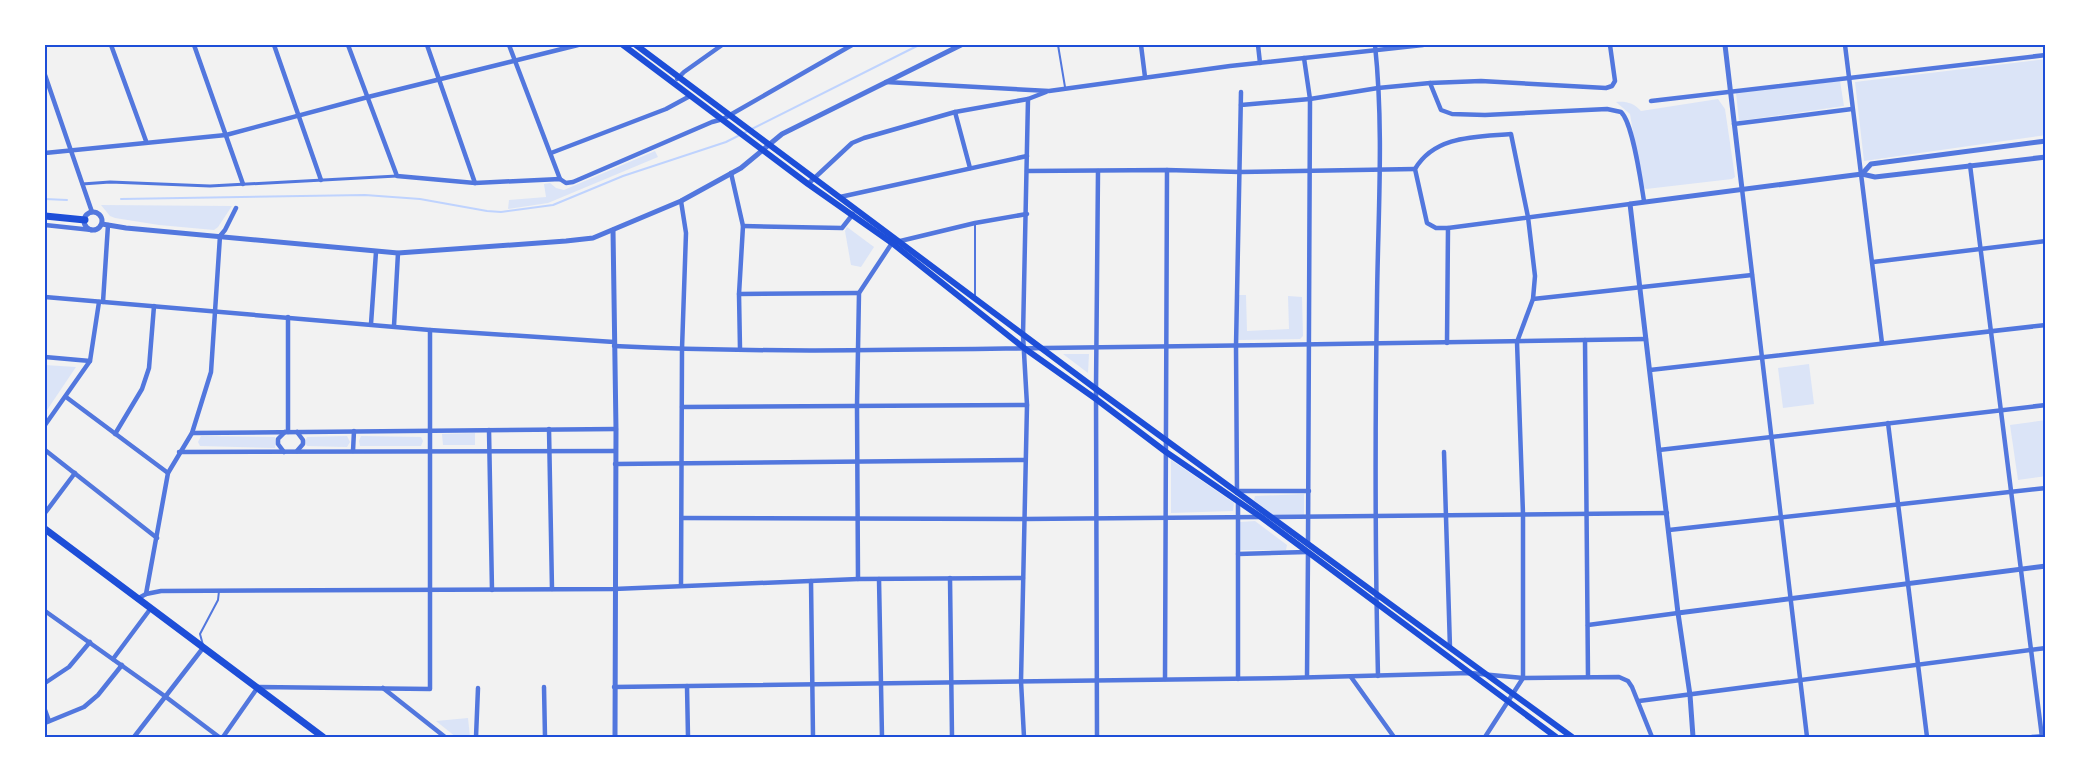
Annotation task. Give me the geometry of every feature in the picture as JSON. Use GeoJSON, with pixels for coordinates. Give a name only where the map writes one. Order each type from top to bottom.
{"type":"FeatureCollection","features":[{"type":"Feature","properties":{"kind":"main road"},"geometry":{"type":"LineString","coordinates":[[623,45],[690,96],[747,127],[811,181],[840,197],[892,243],[1024,348],[1166,452],[1238,500],[1556,737]]}},
{"type":"Feature","properties":{"kind":"main road"},"geometry":{"type":"LineString","coordinates":[[636,45],[727,117],[752,142],[900,241],[1096,389],[1572,737]]}},
{"type":"Feature","properties":{"kind":"main road"},"geometry":{"type":"LineString","coordinates":[[45,216],[85,220]]}},
{"type":"Feature","properties":{"kind":"main road"},"geometry":{"type":"LineString","coordinates":[[45,529],[323,737]]}},
{"type":"Feature","properties":{"kind":"street"},"geometry":{"type":"LineString","coordinates":[[111,45],[146,141]]}},
{"type":"Feature","properties":{"kind":"street"},"geometry":{"type":"LineString","coordinates":[[194,45],[243,184]]}},
{"type":"Feature","properties":{"kind":"street"},"geometry":{"type":"LineString","coordinates":[[274,45],[321,180]]}},
{"type":"Feature","properties":{"kind":"street"},"geometry":{"type":"LineString","coordinates":[[348,45],[397,176]]}},
{"type":"Feature","properties":{"kind":"street"},"geometry":{"type":"LineString","coordinates":[[427,45],[475,183]]}},
{"type":"Feature","properties":{"kind":"street"},"geometry":{"type":"LineString","coordinates":[[509,45],[560,179]]}},
{"type":"Feature","properties":{"kind":"street"},"geometry":{"type":"LineString","coordinates":[[45,153],[146,141],[226,135],[578,45]]}},
{"type":"Feature","properties":{"kind":"street"},"geometry":{"type":"LineString","coordinates":[[674,84],[678,77],[722,45]]}},
{"type":"Feature","properties":{"kind":"street"},"geometry":{"type":"LineString","coordinates":[[82,184],[110,182],[176,186],[397,176],[475,183],[560,179],[566,183],[573,182],[727,117],[852,45]]}},
{"type":"Feature","properties":{"kind":"street"},"geometry":{"type":"LineString","coordinates":[[45,225],[92,230],[105,225],[398,254],[593,238],[681,201],[751,161],[782,134],[961,45]]}},
{"type":"Feature","properties":{"kind":"street"},"geometry":{"type":"LineString","coordinates":[[1141,45],[1145,77]]}},
{"type":"Feature","properties":{"kind":"street"},"geometry":{"type":"LineString","coordinates":[[1258,45],[1260,63]]}},
{"type":"Feature","properties":{"kind":"street"},"geometry":{"type":"LineString","coordinates":[[884,82],[1066,90],[1145,77],[1375,48],[1423,45]]}},
{"type":"Feature","properties":{"kind":"street"},"geometry":{"type":"LineString","coordinates":[[1241,105],[1310,99],[1378,88],[1431,83],[1481,81],[1606,88],[1612,86],[1614,81],[1610,45]]}},
{"type":"Feature","properties":{"kind":"street"},"geometry":{"type":"LineString","coordinates":[[1725,45],[1807,737]]}},
{"type":"Feature","properties":{"kind":"street"},"geometry":{"type":"LineString","coordinates":[[1845,45],[1882,343]]}},
{"type":"Feature","properties":{"kind":"street"},"geometry":{"type":"LineString","coordinates":[[1375,48],[1379,169],[1376,345],[1378,676]]}},
{"type":"Feature","properties":{"kind":"street"},"geometry":{"type":"LineString","coordinates":[[1651,101],[2046,55]]}},
{"type":"Feature","properties":{"kind":"street"},"geometry":{"type":"LineString","coordinates":[[1304,58],[1310,99],[1307,678]]}},
{"type":"Feature","properties":{"kind":"street"},"geometry":{"type":"LineString","coordinates":[[45,75],[92,212],[100,215],[105,225],[101,302],[90,361],[45,425]]}},
{"type":"Feature","properties":{"kind":"street"},"geometry":{"type":"LineString","coordinates":[[1431,83],[1441,110],[1452,114],[1615,110],[1624,115],[1638,164],[1644,201]]}},
{"type":"Feature","properties":{"kind":"street"},"geometry":{"type":"LineString","coordinates":[[811,181],[852,143],[864,138],[955,112],[1028,99],[1049,91]]}},
{"type":"Feature","properties":{"kind":"street"},"geometry":{"type":"LineString","coordinates":[[1238,679],[1236,346],[1241,92]]}},
{"type":"Feature","properties":{"kind":"street"},"geometry":{"type":"LineString","coordinates":[[551,153],[666,109],[690,96]]}},
{"type":"Feature","properties":{"kind":"street"},"geometry":{"type":"LineString","coordinates":[[1024,737],[1021,681],[1027,405],[1023,334],[1028,99]]}},
{"type":"Feature","properties":{"kind":"street"},"geometry":{"type":"LineString","coordinates":[[1734,124],[1852,109]]}},
{"type":"Feature","properties":{"kind":"street"},"geometry":{"type":"LineString","coordinates":[[955,112],[970,168]]}},
{"type":"Feature","properties":{"kind":"street"},"geometry":{"type":"LineString","coordinates":[[1485,737],[1523,678],[1522,514],[1517,342],[1533,299],[1534,276],[1528,217],[1511,134],[1456,139],[1438,146],[1420,160],[1414,169],[1427,223],[1436,228],[1448,228],[1528,217],[1630,204],[1644,201],[1862,174],[1875,177],[2046,157]]}},
{"type":"Feature","properties":{"kind":"street"},"geometry":{"type":"LineString","coordinates":[[1862,174],[1871,164],[2046,141]]}},
{"type":"Feature","properties":{"kind":"street"},"geometry":{"type":"LineString","coordinates":[[840,197],[1027,156]]}},
{"type":"Feature","properties":{"kind":"street"},"geometry":{"type":"LineString","coordinates":[[1970,165],[2043,736],[2032,737]]}},
{"type":"Feature","properties":{"kind":"street"},"geometry":{"type":"LineString","coordinates":[[1027,171],[1240,172],[1414,169]]}},
{"type":"Feature","properties":{"kind":"street"},"geometry":{"type":"LineString","coordinates":[[1165,680],[1167,170]]}},
{"type":"Feature","properties":{"kind":"street"},"geometry":{"type":"LineString","coordinates":[[1097,737],[1098,171]]}},
{"type":"Feature","properties":{"kind":"street"},"geometry":{"type":"LineString","coordinates":[[730,173],[743,226],[739,294],[740,349]]}},
{"type":"Feature","properties":{"kind":"street"},"geometry":{"type":"LineString","coordinates":[[681,201],[686,233],[682,349],[681,585]]}},
{"type":"Feature","properties":{"kind":"street"},"geometry":{"type":"LineString","coordinates":[[1630,204],[1678,613],[1690,695],[1693,737]]}},
{"type":"Feature","properties":{"kind":"street"},"geometry":{"type":"LineString","coordinates":[[146,594],[168,473],[192,433],[211,372],[220,236],[236,208]]}},
{"type":"Feature","properties":{"kind":"street"},"geometry":{"type":"LineString","coordinates":[[92,212],[85,220],[86,225],[92,230]]}},
{"type":"Feature","properties":{"kind":"street"},"geometry":{"type":"LineString","coordinates":[[743,226],[842,228],[855,212]]}},
{"type":"Feature","properties":{"kind":"street"},"geometry":{"type":"LineString","coordinates":[[858,579],[857,349],[859,293],[892,243],[975,223],[1027,214]]}},
{"type":"Feature","properties":{"kind":"street"},"geometry":{"type":"LineString","coordinates":[[1447,343],[1448,228]]}},
{"type":"Feature","properties":{"kind":"street"},"geometry":{"type":"LineString","coordinates":[[613,230],[616,429],[615,737]]}},
{"type":"Feature","properties":{"kind":"street"},"geometry":{"type":"LineString","coordinates":[[1873,262],[2046,241]]}},
{"type":"Feature","properties":{"kind":"street"},"geometry":{"type":"LineString","coordinates":[[371,324],[376,252]]}},
{"type":"Feature","properties":{"kind":"street"},"geometry":{"type":"LineString","coordinates":[[394,327],[398,254]]}},
{"type":"Feature","properties":{"kind":"street"},"geometry":{"type":"LineString","coordinates":[[1533,299],[1752,275]]}},
{"type":"Feature","properties":{"kind":"street"},"geometry":{"type":"LineString","coordinates":[[739,294],[859,293]]}},
{"type":"Feature","properties":{"kind":"street"},"geometry":{"type":"LineString","coordinates":[[45,297],[682,349],[1376,345],[1646,339]]}},
{"type":"Feature","properties":{"kind":"street"},"geometry":{"type":"LineString","coordinates":[[115,434],[142,389],[149,368],[154,306]]}},
{"type":"Feature","properties":{"kind":"street"},"geometry":{"type":"LineString","coordinates":[[284,452],[278,444],[278,439],[286,432],[288,317]]}},
{"type":"Feature","properties":{"kind":"street"},"geometry":{"type":"LineString","coordinates":[[1650,370],[2046,325]]}},
{"type":"Feature","properties":{"kind":"street"},"geometry":{"type":"LineString","coordinates":[[45,611],[221,737],[258,687],[430,689],[430,330]]}},
{"type":"Feature","properties":{"kind":"street"},"geometry":{"type":"LineString","coordinates":[[1585,340],[1588,677]]}},
{"type":"Feature","properties":{"kind":"street"},"geometry":{"type":"LineString","coordinates":[[45,357],[90,361]]}},
{"type":"Feature","properties":{"kind":"street"},"geometry":{"type":"LineString","coordinates":[[66,397],[168,473]]}},
{"type":"Feature","properties":{"kind":"street"},"geometry":{"type":"LineString","coordinates":[[682,407],[1027,405]]}},
{"type":"Feature","properties":{"kind":"street"},"geometry":{"type":"LineString","coordinates":[[1659,450],[2046,405]]}},
{"type":"Feature","properties":{"kind":"street"},"geometry":{"type":"LineString","coordinates":[[1888,423],[1927,737]]}},
{"type":"Feature","properties":{"kind":"street"},"geometry":{"type":"LineString","coordinates":[[549,429],[552,590]]}},
{"type":"Feature","properties":{"kind":"street"},"geometry":{"type":"LineString","coordinates":[[192,433],[616,429]]}},
{"type":"Feature","properties":{"kind":"street"},"geometry":{"type":"LineString","coordinates":[[489,430],[492,590]]}},
{"type":"Feature","properties":{"kind":"street"},"geometry":{"type":"LineString","coordinates":[[354,431],[354,451]]}},
{"type":"Feature","properties":{"kind":"street"},"geometry":{"type":"LineString","coordinates":[[297,432],[303,440],[297,452]]}},
{"type":"Feature","properties":{"kind":"street"},"geometry":{"type":"LineString","coordinates":[[45,450],[157,538]]}},
{"type":"Feature","properties":{"kind":"street"},"geometry":{"type":"LineString","coordinates":[[179,452],[615,451]]}},
{"type":"Feature","properties":{"kind":"street"},"geometry":{"type":"LineString","coordinates":[[1444,452],[1450,648],[1446,656]]}},
{"type":"Feature","properties":{"kind":"street"},"geometry":{"type":"LineString","coordinates":[[615,464],[1026,460]]}},
{"type":"Feature","properties":{"kind":"street"},"geometry":{"type":"LineString","coordinates":[[45,513],[75,473]]}},
{"type":"Feature","properties":{"kind":"street"},"geometry":{"type":"LineString","coordinates":[[1669,530],[2046,488]]}},
{"type":"Feature","properties":{"kind":"street"},"geometry":{"type":"LineString","coordinates":[[1237,491],[1309,491]]}},
{"type":"Feature","properties":{"kind":"street"},"geometry":{"type":"LineString","coordinates":[[682,518],[1024,519],[1667,513]]}},
{"type":"Feature","properties":{"kind":"street"},"geometry":{"type":"LineString","coordinates":[[1238,554],[1308,552]]}},
{"type":"Feature","properties":{"kind":"street"},"geometry":{"type":"LineString","coordinates":[[1588,625],[2046,566]]}},
{"type":"Feature","properties":{"kind":"street"},"geometry":{"type":"LineString","coordinates":[[950,578],[952,737]]}},
{"type":"Feature","properties":{"kind":"street"},"geometry":{"type":"LineString","coordinates":[[137,599],[146,594],[161,591],[552,590],[858,579],[1023,578]]}},
{"type":"Feature","properties":{"kind":"street"},"geometry":{"type":"LineString","coordinates":[[879,579],[882,737]]}},
{"type":"Feature","properties":{"kind":"street"},"geometry":{"type":"LineString","coordinates":[[812,581],[813,737]]}},
{"type":"Feature","properties":{"kind":"street"},"geometry":{"type":"LineString","coordinates":[[113,659],[151,608]]}},
{"type":"Feature","properties":{"kind":"street"},"geometry":{"type":"LineString","coordinates":[[45,683],[69,667],[90,642]]}},
{"type":"Feature","properties":{"kind":"street"},"geometry":{"type":"LineString","coordinates":[[134,737],[202,648]]}},
{"type":"Feature","properties":{"kind":"street"},"geometry":{"type":"LineString","coordinates":[[1639,701],[2046,648]]}},
{"type":"Feature","properties":{"kind":"street"},"geometry":{"type":"LineString","coordinates":[[45,710],[47,722],[84,707],[98,695],[122,665]]}},
{"type":"Feature","properties":{"kind":"street"},"geometry":{"type":"LineString","coordinates":[[614,687],[1307,678],[1470,673],[1523,678],[1624,678],[1639,701],[1652,737]]}},
{"type":"Feature","properties":{"kind":"street"},"geometry":{"type":"LineString","coordinates":[[1351,677],[1394,737]]}},
{"type":"Feature","properties":{"kind":"street"},"geometry":{"type":"LineString","coordinates":[[687,686],[688,737]]}},
{"type":"Feature","properties":{"kind":"street"},"geometry":{"type":"LineString","coordinates":[[544,687],[546,737]]}},
{"type":"Feature","properties":{"kind":"street"},"geometry":{"type":"LineString","coordinates":[[383,688],[445,737]]}},
{"type":"Feature","properties":{"kind":"street"},"geometry":{"type":"LineString","coordinates":[[476,737],[478,688]]}},
{"type":"Feature","properties":{"kind":"lane"},"geometry":{"type":"LineString","coordinates":[[1058,45],[1066,90]]}},
{"type":"Feature","properties":{"kind":"lane"},"geometry":{"type":"LineString","coordinates":[[975,223],[975,298]]}},
{"type":"Feature","properties":{"kind":"lane"},"geometry":{"type":"LineString","coordinates":[[202,648],[203,641],[200,634],[218,600],[219,591]]}},
{"type":"Feature","properties":{"kind":"shaded area"},"geometry":{"type":"Polygon","coordinates":[[[2046,59],[2046,135],[1864,161],[1855,82],[2046,59]]]}},
{"type":"Feature","properties":{"kind":"shaded area"},"geometry":{"type":"Polygon","coordinates":[[[1840,81],[1844,106],[1739,121],[1736,93],[1840,81]]]}},
{"type":"Feature","properties":{"kind":"shaded area"},"geometry":{"type":"Polygon","coordinates":[[[1718,99],[1725,109],[1735,177],[1646,189],[1642,186],[1630,114],[1616,102],[1630,103],[1641,111],[1718,99]]]}},
{"type":"Feature","properties":{"kind":"shaded area"},"geometry":{"type":"Polygon","coordinates":[[[655,151],[658,157],[548,203],[508,209],[509,200],[546,197],[544,184],[550,183],[564,190],[655,151]]]}},
{"type":"Feature","properties":{"kind":"shaded area"},"geometry":{"type":"Polygon","coordinates":[[[101,205],[232,206],[214,230],[115,218],[110,216],[101,205]]]}},
{"type":"Feature","properties":{"kind":"shaded area"},"geometry":{"type":"Polygon","coordinates":[[[847,227],[874,247],[861,267],[851,265],[845,231],[847,227]]]}},
{"type":"Feature","properties":{"kind":"shaded area"},"geometry":{"type":"Polygon","coordinates":[[[1238,295],[1246,295],[1247,331],[1289,329],[1288,296],[1302,297],[1303,336],[1300,339],[1238,340],[1238,295]]]}},
{"type":"Feature","properties":{"kind":"shaded area"},"geometry":{"type":"Polygon","coordinates":[[[1063,354],[1089,354],[1088,373],[1063,354]]]}},
{"type":"Feature","properties":{"kind":"shaded area"},"geometry":{"type":"Polygon","coordinates":[[[1809,364],[1814,404],[1783,408],[1778,368],[1809,364]]]}},
{"type":"Feature","properties":{"kind":"shaded area"},"geometry":{"type":"Polygon","coordinates":[[[45,365],[76,367],[45,413],[45,365]]]}},
{"type":"Feature","properties":{"kind":"shaded area"},"geometry":{"type":"Polygon","coordinates":[[[2046,420],[2046,476],[2018,480],[2010,425],[2046,420]]]}},
{"type":"Feature","properties":{"kind":"shaded area"},"geometry":{"type":"Polygon","coordinates":[[[475,433],[475,445],[443,445],[442,434],[475,433]]]}},
{"type":"Feature","properties":{"kind":"shaded area"},"geometry":{"type":"Polygon","coordinates":[[[201,436],[275,437],[276,442],[275,448],[200,446],[198,442],[201,436]]]}},
{"type":"Feature","properties":{"kind":"shaded area"},"geometry":{"type":"Polygon","coordinates":[[[347,436],[350,442],[347,447],[307,446],[305,442],[307,437],[347,436]]]}},
{"type":"Feature","properties":{"kind":"shaded area"},"geometry":{"type":"Polygon","coordinates":[[[361,436],[421,437],[423,441],[421,446],[360,446],[361,436]]]}},
{"type":"Feature","properties":{"kind":"shaded area"},"geometry":{"type":"Polygon","coordinates":[[[1171,460],[1234,503],[1233,511],[1171,513],[1171,460]]]}},
{"type":"Feature","properties":{"kind":"shaded area"},"geometry":{"type":"Polygon","coordinates":[[[1304,494],[1304,515],[1273,515],[1254,500],[1255,496],[1304,494]]]}},
{"type":"Feature","properties":{"kind":"shaded area"},"geometry":{"type":"Polygon","coordinates":[[[1255,521],[1287,545],[1286,550],[1240,550],[1240,522],[1255,521]]]}},
{"type":"Feature","properties":{"kind":"shaded area"},"geometry":{"type":"Polygon","coordinates":[[[468,718],[470,737],[456,737],[436,721],[468,718]]]}},
{"type":"Feature","properties":{"kind":"waterway"},"geometry":{"type":"LineString","coordinates":[[121,199],[365,195],[420,199],[501,212],[553,205],[623,176],[726,142],[919,45]]}},
{"type":"Feature","properties":{"kind":"waterway"},"geometry":{"type":"LineString","coordinates":[[45,199],[67,200]]}}]}
